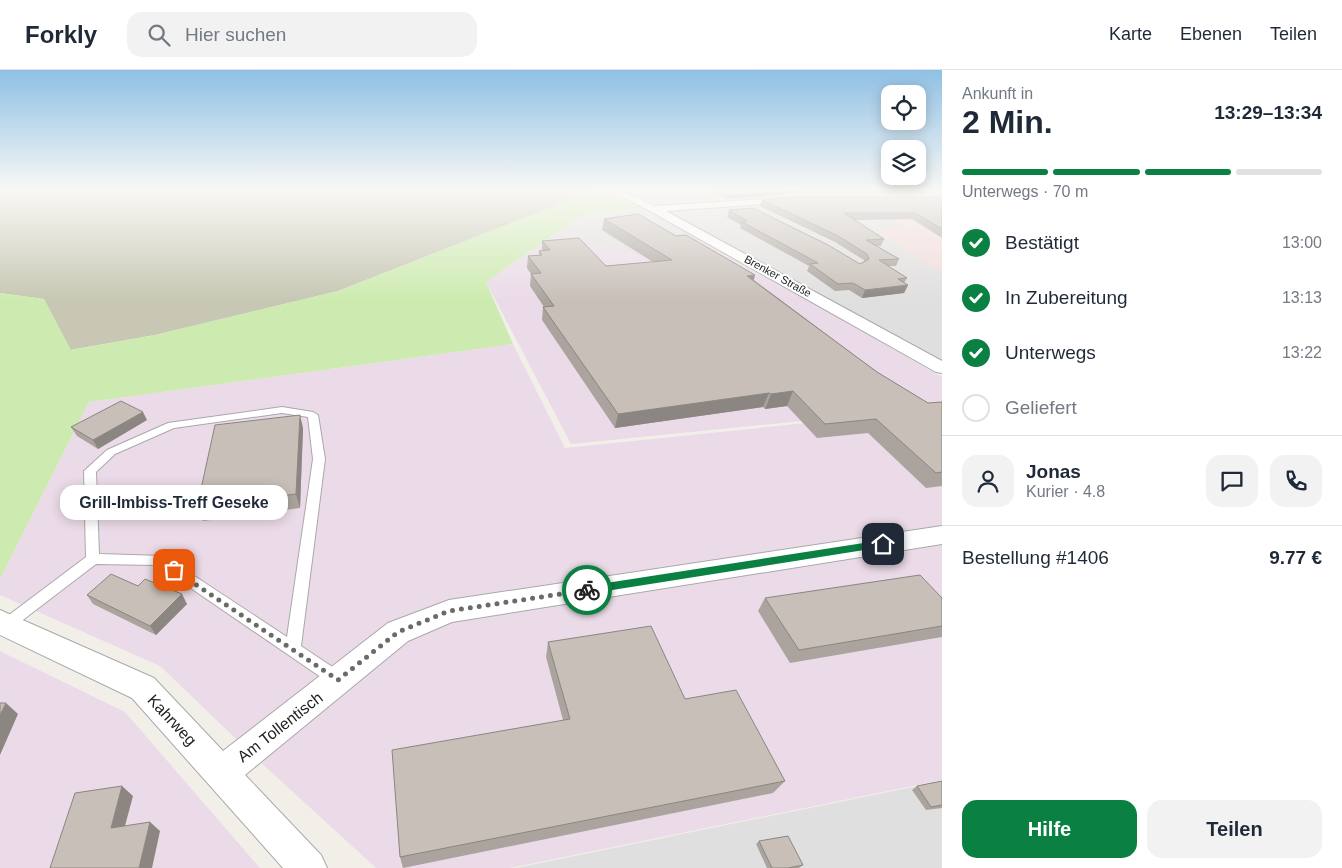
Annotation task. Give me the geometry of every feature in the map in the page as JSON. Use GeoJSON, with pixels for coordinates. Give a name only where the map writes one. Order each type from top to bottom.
{"type":"FeatureCollection","features":[{"type":"Feature","properties":{"kind":"street","name":"Brenker Straße"},"geometry":{"type":"LineString","coordinates":[[687,226],[942,368]]}},
{"type":"Feature","properties":{"kind":"street","name":"Am Tollentisch"},"geometry":{"type":"LineString","coordinates":[[221,773],[398,632],[449,611],[942,535]]}},
{"type":"Feature","properties":{"kind":"street","name":"Kahrweg"},"geometry":{"type":"LineString","coordinates":[[3,624],[143,688],[308,868]]}},
{"type":"Feature","properties":{"kind":"lane"},"geometry":{"type":"LineString","coordinates":[[93,559],[90,471],[111,452],[172,425],[282,410],[313,414],[318,459],[293,650]]}},
{"type":"Feature","properties":{"kind":"lane"},"geometry":{"type":"LineString","coordinates":[[3,624],[93,559],[160,560],[338,680]]}},
{"type":"Feature","properties":{"kind":"shaded area"},"geometry":{"type":"Polygon","coordinates":[[[0,226],[503,226],[338,291],[155,335],[70,350],[44,299],[0,293],[0,226]]]}},
{"type":"Feature","properties":{"kind":"shaded area"},"geometry":{"type":"Polygon","coordinates":[[[566,226],[904,226],[910,230],[876,231],[942,272],[942,361],[718,239],[626,253],[551,237],[566,226]]]}},
{"type":"Feature","properties":{"kind":"shaded area"},"geometry":{"type":"Polygon","coordinates":[[[904,226],[942,226],[942,272],[875,230],[909,229],[904,226]]]}},
{"type":"Feature","properties":{"kind":"shaded area"},"geometry":{"type":"Polygon","coordinates":[[[551,237],[626,253],[704,241],[942,377],[942,407],[571,444],[486,282],[551,237]]]}},
{"type":"Feature","properties":{"kind":"shaded area"},"geometry":{"type":"Polygon","coordinates":[[[513,344],[565,448],[942,409],[942,780],[510,868],[376,868],[258,760],[160,666],[0,595],[0,579],[89,402],[513,344]]]}},
{"type":"Feature","properties":{"kind":"shaded area"},"geometry":{"type":"Polygon","coordinates":[[[0,651],[125,712],[260,868],[0,868],[0,651]]]}},
{"type":"Feature","properties":{"kind":"shaded area"},"geometry":{"type":"Polygon","coordinates":[[[942,781],[942,868],[516,868],[942,781]]]}},
{"type":"Feature","properties":{"kind":"green space"},"geometry":{"type":"Polygon","coordinates":[[[503,226],[566,226],[486,282],[513,344],[89,402],[0,579],[0,293],[44,299],[71,350],[155,335],[338,291],[503,226]]]}},
{"type":"Feature","properties":{"kind":"building"},"geometry":{"type":"Polygon","coordinates":[[[616,226],[659,226],[676,236],[686,235],[755,275],[747,276],[877,372],[928,403],[942,402],[942,472],[936,473],[876,419],[825,424],[793,391],[618,414],[543,307],[554,306],[531,274],[541,273],[528,256],[542,255],[539,251],[550,250],[542,241],[579,238],[606,266],[672,260],[616,226]]]}},
{"type":"Feature","properties":{"kind":"building"},"geometry":{"type":"Polygon","coordinates":[[[750,226],[790,226],[828,245],[860,264],[869,259],[867,254],[838,236],[817,226],[864,226],[884,239],[866,240],[899,259],[879,260],[907,278],[898,279],[908,285],[865,290],[853,283],[838,284],[810,264],[818,263],[750,226]]]}},
{"type":"Feature","properties":{"kind":"building"},"geometry":{"type":"Polygon","coordinates":[[[121,401],[143,412],[93,440],[71,427],[121,401]]]}},
{"type":"Feature","properties":{"kind":"building"},"geometry":{"type":"Polygon","coordinates":[[[300,415],[296,494],[197,507],[215,425],[300,415]]]}},
{"type":"Feature","properties":{"kind":"building"},"geometry":{"type":"Polygon","coordinates":[[[111,574],[138,586],[145,579],[182,594],[150,626],[87,595],[111,574]]]}},
{"type":"Feature","properties":{"kind":"building"},"geometry":{"type":"Polygon","coordinates":[[[920,575],[942,598],[942,626],[799,650],[765,598],[920,575]]]}},
{"type":"Feature","properties":{"kind":"building"},"geometry":{"type":"Polygon","coordinates":[[[651,626],[685,699],[736,690],[785,781],[400,857],[392,750],[570,719],[548,642],[651,626]]]}},
{"type":"Feature","properties":{"kind":"building"},"geometry":{"type":"Polygon","coordinates":[[[0,703],[6,703],[0,715],[0,703]]]}},
{"type":"Feature","properties":{"kind":"building"},"geometry":{"type":"Polygon","coordinates":[[[942,781],[942,805],[931,807],[917,786],[942,781]]]}},
{"type":"Feature","properties":{"kind":"building"},"geometry":{"type":"Polygon","coordinates":[[[122,786],[111,828],[150,822],[139,868],[50,868],[75,793],[122,786]]]}},
{"type":"Feature","properties":{"kind":"building"},"geometry":{"type":"Polygon","coordinates":[[[788,836],[803,865],[788,868],[772,868],[759,841],[788,836]]]}},
{"type":"Feature","properties":{"kind":"way so far"},"geometry":{"type":"LineString","coordinates":[[174,570],[338,680],[398,632],[449,611],[587,590]]}},
{"type":"Feature","properties":{"kind":"place","name":"Grill-Imbiss-Treff Geseke"},"geometry":{"type":"Point","coordinates":[174,570]}},
{"type":"Feature","properties":{"kind":"route"},"geometry":{"type":"LineString","coordinates":[[587,590],[883,544]]}}]}
